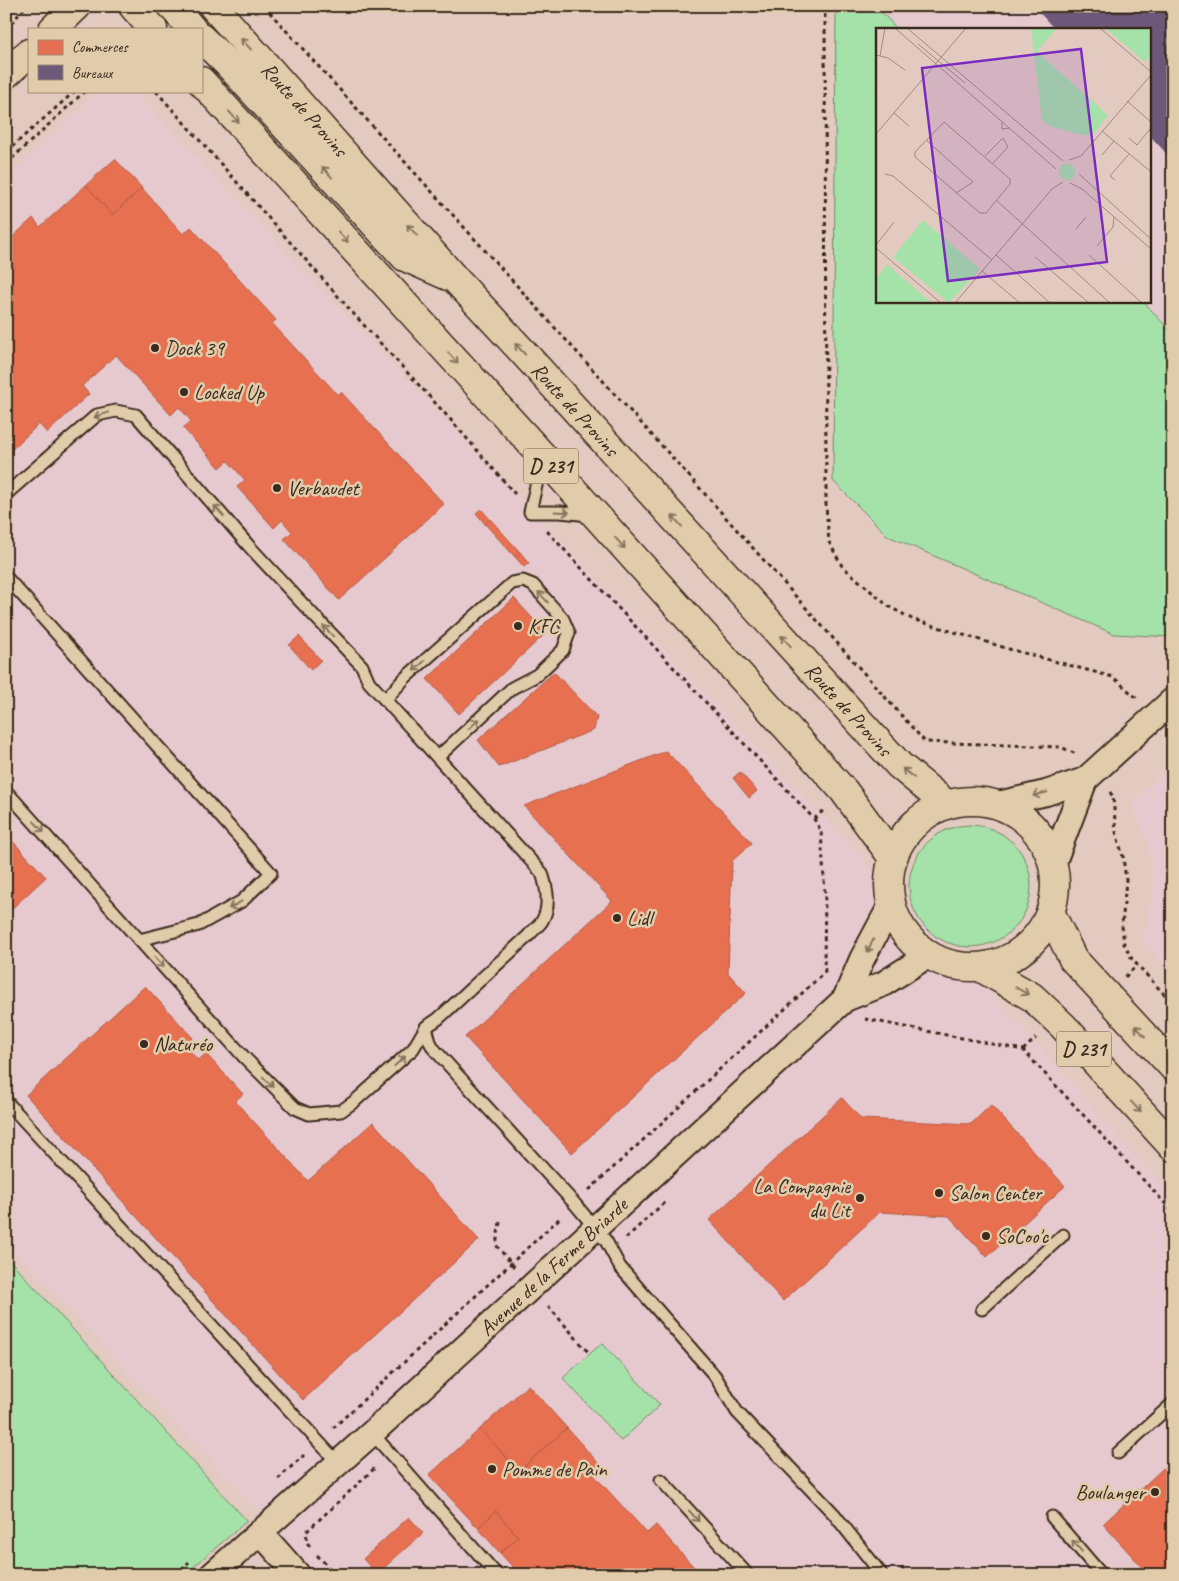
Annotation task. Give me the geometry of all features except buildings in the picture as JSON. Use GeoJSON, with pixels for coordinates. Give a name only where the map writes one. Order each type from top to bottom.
{"type":"FeatureCollection","features":[{"type":"Feature","properties":{"kind":"main road"},"geometry":{"type":"LineString","coordinates":[[54,28],[77,6]]}},
{"type":"Feature","properties":{"kind":"main road"},"geometry":{"type":"LineString","coordinates":[[133,6],[153,28]]}},
{"type":"Feature","properties":{"kind":"main road"},"geometry":{"type":"LineString","coordinates":[[172,6],[191,28]]}},
{"type":"Feature","properties":{"kind":"main road","name":"Route de Provins"},"geometry":{"type":"LineString","coordinates":[[213,6],[456,280],[899,765],[946,804]]}},
{"type":"Feature","properties":{"kind":"main road"},"geometry":{"type":"LineString","coordinates":[[202,39],[228,64],[404,257],[456,280]]}},
{"type":"Feature","properties":{"kind":"main road"},"geometry":{"type":"LineString","coordinates":[[6,74],[28,54]]}},
{"type":"Feature","properties":{"kind":"main road","name":"D 231"},"geometry":{"type":"LineString","coordinates":[[202,82],[538,451],[844,792],[893,858]]}},
{"type":"Feature","properties":{"kind":"main road"},"geometry":{"type":"LineString","coordinates":[[970,802],[994,805],[1018,812],[1042,836],[1054,859],[1056,878],[1051,914],[1041,933],[1014,956],[980,967],[954,965],[927,956],[908,940],[895,915],[888,886],[893,858],[913,824],[946,804],[970,802]]}},
{"type":"Feature","properties":{"kind":"main road","name":"D 231"},"geometry":{"type":"LineString","coordinates":[[1051,914],[1073,960],[1173,1067]]}},
{"type":"Feature","properties":{"kind":"main road","name":"D 231"},"geometry":{"type":"LineString","coordinates":[[980,967],[1032,997],[1063,1026],[1173,1147]]}},
{"type":"Feature","properties":{"kind":"street"},"geometry":{"type":"LineString","coordinates":[[994,805],[1046,793],[1086,780],[1173,700]]}},
{"type":"Feature","properties":{"kind":"street"},"geometry":{"type":"LineString","coordinates":[[1054,859],[1086,780]]}},
{"type":"Feature","properties":{"kind":"street","name":"Avenue de la Ferme Briarde"},"geometry":{"type":"LineString","coordinates":[[845,999],[862,959],[892,903]]}},
{"type":"Feature","properties":{"kind":"street","name":"Avenue de la Ferme Briarde"},"geometry":{"type":"LineString","coordinates":[[212,1575],[372,1433],[845,999],[884,984],[927,956]]}},
{"type":"Feature","properties":{"kind":"street"},"geometry":{"type":"LineString","coordinates":[[260,1532],[298,1575]]}},
{"type":"Feature","properties":{"kind":"lane"},"geometry":{"type":"LineString","coordinates":[[6,494],[97,415],[116,411],[136,416],[248,545],[362,666],[369,682],[542,873],[547,888],[546,907],[542,922],[438,1019],[426,1027],[413,1050],[355,1101],[341,1112],[309,1114],[294,1108],[244,1057],[6,791]]}},
{"type":"Feature","properties":{"kind":"lane"},"geometry":{"type":"LineString","coordinates":[[538,451],[538,478],[530,512],[594,515]]}},
{"type":"Feature","properties":{"kind":"lane"},"geometry":{"type":"LineString","coordinates":[[6,576],[271,873],[242,902],[199,925],[140,940]]}},
{"type":"Feature","properties":{"kind":"lane"},"geometry":{"type":"LineString","coordinates":[[385,700],[405,678],[512,583],[523,581],[533,585],[563,619],[569,633],[563,650],[537,675],[512,688],[438,757]]}},
{"type":"Feature","properties":{"kind":"lane"},"geometry":{"type":"LineString","coordinates":[[426,1027],[434,1049],[595,1228],[606,1241],[620,1267],[715,1376],[738,1412],[834,1514],[882,1575]]}},
{"type":"Feature","properties":{"kind":"lane"},"geometry":{"type":"LineString","coordinates":[[6,1101],[338,1463]]}},
{"type":"Feature","properties":{"kind":"lane"},"geometry":{"type":"LineString","coordinates":[[982,1309],[1063,1235]]}},
{"type":"Feature","properties":{"kind":"lane"},"geometry":{"type":"LineString","coordinates":[[1118,1453],[1173,1403]]}},
{"type":"Feature","properties":{"kind":"lane"},"geometry":{"type":"LineString","coordinates":[[372,1433],[497,1575]]}},
{"type":"Feature","properties":{"kind":"lane"},"geometry":{"type":"LineString","coordinates":[[661,1480],[748,1575]]}},
{"type":"Feature","properties":{"kind":"lane"},"geometry":{"type":"LineString","coordinates":[[1052,1517],[1102,1575]]}},
{"type":"Feature","properties":{"kind":"path"},"geometry":{"type":"LineString","coordinates":[[6,30],[26,6]]}},
{"type":"Feature","properties":{"kind":"path"},"geometry":{"type":"LineString","coordinates":[[264,6],[689,476],[924,742],[1061,747]]}},
{"type":"Feature","properties":{"kind":"path"},"geometry":{"type":"LineString","coordinates":[[825,6],[826,506],[829,542],[842,566],[888,606],[912,619],[1009,649],[1113,677],[1142,703],[1154,717]]}},
{"type":"Feature","properties":{"kind":"path"},"geometry":{"type":"LineString","coordinates":[[6,152],[74,92]]}},
{"type":"Feature","properties":{"kind":"path"},"geometry":{"type":"LineString","coordinates":[[6,164],[84,92]]}},
{"type":"Feature","properties":{"kind":"path"},"geometry":{"type":"LineString","coordinates":[[157,92],[530,512],[814,819],[821,831],[825,894],[824,960]]}},
{"type":"Feature","properties":{"kind":"path"},"geometry":{"type":"LineString","coordinates":[[1114,809],[1116,832],[1123,857],[1126,880],[1122,926],[1124,944],[1132,959],[1173,1004]]}},
{"type":"Feature","properties":{"kind":"path"},"geometry":{"type":"LineString","coordinates":[[275,1482],[825,972]]}},
{"type":"Feature","properties":{"kind":"path"},"geometry":{"type":"LineString","coordinates":[[865,1019],[1023,1050],[1173,1212]]}},
{"type":"Feature","properties":{"kind":"path"},"geometry":{"type":"LineString","coordinates":[[611,1252],[668,1199]]}},
{"type":"Feature","properties":{"kind":"path"},"geometry":{"type":"LineString","coordinates":[[543,1314],[557,1302]]}},
{"type":"Feature","properties":{"kind":"path"},"geometry":{"type":"LineString","coordinates":[[336,1575],[308,1544],[306,1532],[390,1455]]}},
{"type":"Feature","properties":{"kind":"path"},"geometry":{"type":"LineString","coordinates":[[174,1575],[189,1562]]}},
{"type":"Feature","properties":{"kind":"shaded area"},"geometry":{"type":"Polygon","coordinates":[[[876,6],[1173,6],[1173,334],[1144,302],[1152,302],[1152,28],[896,28],[876,6]]]}},
{"type":"Feature","properties":{"kind":"shaded area"},"geometry":{"type":"Polygon","coordinates":[[[98,92],[135,92],[1012,1016],[1173,1198],[1173,1575],[318,1575],[6,1242],[6,178],[98,92]]]}},
{"type":"Feature","properties":{"kind":"shaded area"},"geometry":{"type":"Polygon","coordinates":[[[1173,764],[1173,975],[1143,943],[1152,896],[1152,870],[1147,841],[1132,802],[1173,764]]]}},
{"type":"Feature","properties":{"kind":"green space"},"geometry":{"type":"Polygon","coordinates":[[[836,6],[876,6],[896,28],[876,28],[876,302],[1144,302],[1173,334],[1173,637],[1114,634],[888,536],[833,481],[836,6]]]}},
{"type":"Feature","properties":{"kind":"green space"},"geometry":{"type":"Polygon","coordinates":[[[970,825],[993,830],[1013,843],[1026,863],[1031,886],[1026,909],[1013,929],[993,942],[970,947],[947,942],[927,929],[914,909],[909,886],[914,863],[927,843],[947,830],[970,825]]]}},
{"type":"Feature","properties":{"kind":"green space"},"geometry":{"type":"Polygon","coordinates":[[[6,1256],[247,1521],[184,1575],[6,1575],[6,1256]]]}},
{"type":"Feature","properties":{"kind":"green space"},"geometry":{"type":"Polygon","coordinates":[[[602,1343],[660,1405],[621,1441],[563,1378],[602,1343]]]}},
{"type":"Feature","properties":{"kind":"place","name":"Dock 39"},"geometry":{"type":"Point","coordinates":[155,348]}},
{"type":"Feature","properties":{"kind":"place","name":"Locked Up"},"geometry":{"type":"Point","coordinates":[184,392]}},
{"type":"Feature","properties":{"kind":"place","name":"Verbaudet"},"geometry":{"type":"Point","coordinates":[277,488]}},
{"type":"Feature","properties":{"kind":"place","name":"KFC"},"geometry":{"type":"Point","coordinates":[518,626]}},
{"type":"Feature","properties":{"kind":"place","name":"Lidl"},"geometry":{"type":"Point","coordinates":[617,918]}},
{"type":"Feature","properties":{"kind":"place","name":"Naturéo"},"geometry":{"type":"Point","coordinates":[144,1044]}},
{"type":"Feature","properties":{"kind":"place","name":"Salon Center"},"geometry":{"type":"Point","coordinates":[939,1193]}},
{"type":"Feature","properties":{"kind":"place","name":"La Compagnie du Lit"},"geometry":{"type":"Point","coordinates":[860,1198]}},
{"type":"Feature","properties":{"kind":"place","name":"SoCoo'c"},"geometry":{"type":"Point","coordinates":[986,1236]}},
{"type":"Feature","properties":{"kind":"place","name":"Pomme de Pain"},"geometry":{"type":"Point","coordinates":[492,1469]}},
{"type":"Feature","properties":{"kind":"place","name":"Boulanger"},"geometry":{"type":"Point","coordinates":[1155,1492]}}]}
